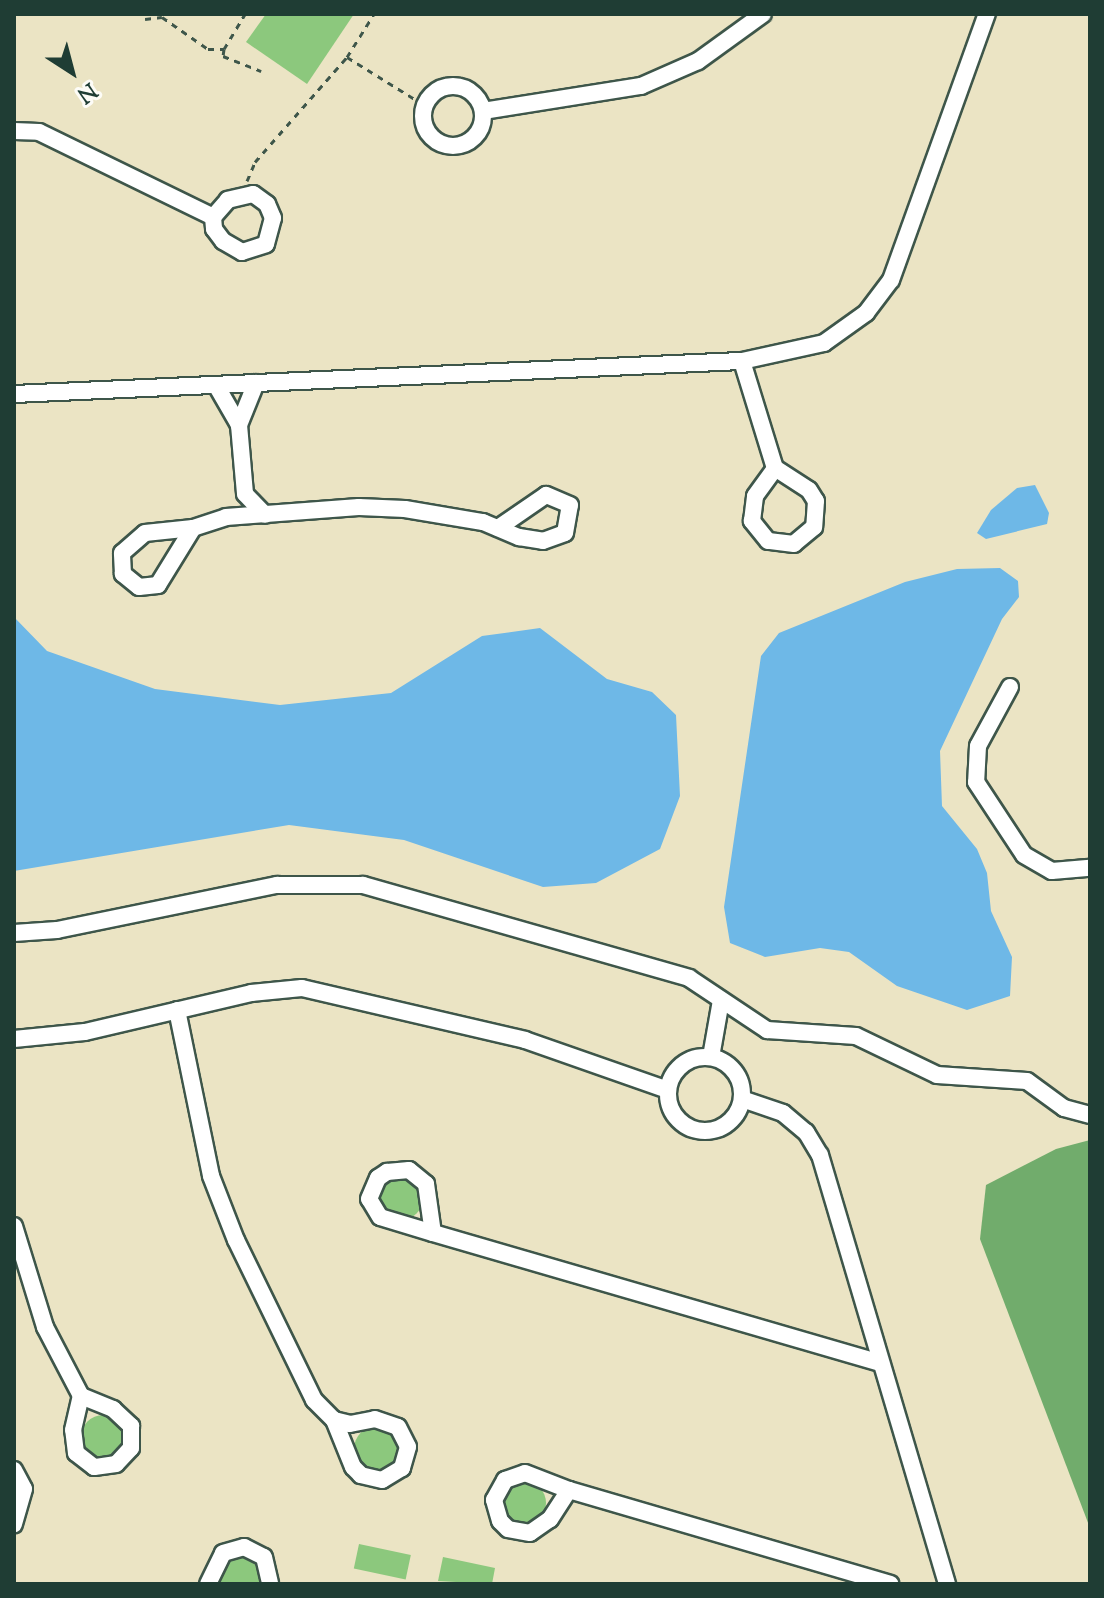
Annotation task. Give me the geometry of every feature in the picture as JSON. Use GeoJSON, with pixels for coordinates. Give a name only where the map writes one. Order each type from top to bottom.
{"type":"FeatureCollection","features":[{"type":"Feature","properties":{"kind":"street"},"geometry":{"type":"LineString","coordinates":[[483,111],[641,86],[698,61],[763,14]]}},
{"type":"Feature","properties":{"kind":"street"},"geometry":{"type":"LineString","coordinates":[[14,394],[742,361],[824,343],[849,328],[883,295],[987,14]]}},
{"type":"Feature","properties":{"kind":"street"},"geometry":{"type":"LineString","coordinates":[[461,87],[471,92],[483,111],[483,122],[471,141],[449,147],[429,137],[424,105],[439,89],[461,87]]}},
{"type":"Feature","properties":{"kind":"street"},"geometry":{"type":"LineString","coordinates":[[14,131],[39,132],[213,217]]}},
{"type":"Feature","properties":{"kind":"street"},"geometry":{"type":"LineString","coordinates":[[253,194],[267,204],[273,218],[266,244],[242,252],[223,241],[214,229],[213,217],[217,207],[253,194]]}},
{"type":"Feature","properties":{"kind":"street"},"geometry":{"type":"LineString","coordinates":[[754,388],[768,357]]}},
{"type":"Feature","properties":{"kind":"street"},"geometry":{"type":"LineString","coordinates":[[742,361],[754,388],[775,468],[809,490],[816,501],[814,527],[794,544],[768,541],[752,521],[755,496],[775,468]]}},
{"type":"Feature","properties":{"kind":"street"},"geometry":{"type":"LineString","coordinates":[[239,425],[256,383]]}},
{"type":"Feature","properties":{"kind":"street"},"geometry":{"type":"LineString","coordinates":[[216,385],[239,425],[245,494],[265,515]]}},
{"type":"Feature","properties":{"kind":"street"},"geometry":{"type":"LineString","coordinates":[[226,517],[245,494]]}},
{"type":"Feature","properties":{"kind":"street"},"geometry":{"type":"LineString","coordinates":[[193,528],[158,585],[139,587],[123,574],[122,553],[130,541],[145,533],[193,528],[226,517],[359,507],[405,509],[498,528]]}},
{"type":"Feature","properties":{"kind":"street"},"geometry":{"type":"LineString","coordinates":[[1010,687],[978,746],[976,782],[1033,861],[1052,871],[1090,868]]}},
{"type":"Feature","properties":{"kind":"street"},"geometry":{"type":"LineString","coordinates":[[14,933],[57,930],[277,885],[363,885],[689,978],[767,1030],[856,1036],[937,1075],[1027,1081],[1064,1108],[1090,1115]]}},
{"type":"Feature","properties":{"kind":"street"},"geometry":{"type":"LineString","coordinates":[[14,1039],[85,1032],[177,1010],[302,988],[525,1040],[668,1090]]}},
{"type":"Feature","properties":{"kind":"street"},"geometry":{"type":"LineString","coordinates":[[711,1057],[721,1000]]}},
{"type":"Feature","properties":{"kind":"street"},"geometry":{"type":"LineString","coordinates":[[177,1010],[211,1176],[231,1227],[314,1400],[334,1420],[361,1475],[382,1480],[402,1468],[408,1447],[398,1427],[387,1421],[350,1424],[334,1420]]}},
{"type":"Feature","properties":{"kind":"street"},"geometry":{"type":"LineString","coordinates":[[711,1057],[733,1069],[742,1099],[726,1125],[701,1132],[678,1121],[668,1090],[686,1062],[711,1057]]}},
{"type":"Feature","properties":{"kind":"street"},"geometry":{"type":"LineString","coordinates":[[742,1099],[783,1113],[806,1132],[820,1155],[943,1583]]}},
{"type":"Feature","properties":{"kind":"street"},"geometry":{"type":"LineString","coordinates":[[433,1233],[430,1196],[419,1175],[398,1169],[378,1178],[369,1199],[380,1217],[433,1233],[880,1363]]}},
{"type":"Feature","properties":{"kind":"street"},"geometry":{"type":"LineString","coordinates":[[14,1226],[45,1327],[81,1396],[113,1409],[131,1426],[131,1448],[116,1464],[94,1467],[76,1453],[73,1430],[81,1396]]}},
{"type":"Feature","properties":{"kind":"street"},"geometry":{"type":"LineString","coordinates":[[14,1470],[24,1489],[14,1525]]}},
{"type":"Feature","properties":{"kind":"street"},"geometry":{"type":"LineString","coordinates":[[569,1490],[550,1519],[530,1533],[508,1529],[495,1511],[497,1489],[514,1474],[538,1476],[569,1490],[891,1584]]}},
{"type":"Feature","properties":{"kind":"street"},"geometry":{"type":"LineString","coordinates":[[208,1584],[223,1553],[244,1547],[264,1557],[270,1584]]}},
{"type":"Feature","properties":{"kind":"path"},"geometry":{"type":"LineString","coordinates":[[245,14],[223,56],[261,71]]}},
{"type":"Feature","properties":{"kind":"path"},"geometry":{"type":"LineString","coordinates":[[241,196],[255,162],[347,57],[374,14]]}},
{"type":"Feature","properties":{"kind":"path"},"geometry":{"type":"LineString","coordinates":[[145,19],[162,17],[208,49],[224,49]]}},
{"type":"Feature","properties":{"kind":"path"},"geometry":{"type":"LineString","coordinates":[[347,57],[424,105]]}},
{"type":"Feature","properties":{"kind":"green space"},"geometry":{"type":"Polygon","coordinates":[[[266,14],[354,14],[307,84],[246,42],[266,14]]]}},
{"type":"Feature","properties":{"kind":"green space"},"geometry":{"type":"Polygon","coordinates":[[[1090,1140],[1090,1528],[980,1239],[986,1185],[1056,1149],[1090,1140]]]}},
{"type":"Feature","properties":{"kind":"green space"},"geometry":{"type":"Polygon","coordinates":[[[401,1176],[416,1183],[423,1198],[416,1213],[401,1220],[386,1213],[379,1198],[386,1183],[401,1176]]]}},
{"type":"Feature","properties":{"kind":"green space"},"geometry":{"type":"Polygon","coordinates":[[[103,1415],[119,1421],[125,1437],[119,1453],[103,1459],[87,1453],[81,1437],[87,1421],[103,1415]]]}},
{"type":"Feature","properties":{"kind":"green space"},"geometry":{"type":"Polygon","coordinates":[[[377,1426],[393,1433],[400,1449],[393,1465],[377,1472],[361,1465],[354,1449],[361,1433],[377,1426]]]}},
{"type":"Feature","properties":{"kind":"green space"},"geometry":{"type":"Polygon","coordinates":[[[524,1481],[540,1487],[546,1503],[540,1519],[524,1525],[508,1519],[502,1503],[508,1487],[524,1481]]]}},
{"type":"Feature","properties":{"kind":"green space"},"geometry":{"type":"Polygon","coordinates":[[[359,1544],[411,1555],[406,1579],[354,1568],[359,1544]]]}},
{"type":"Feature","properties":{"kind":"green space"},"geometry":{"type":"Polygon","coordinates":[[[242,1556],[256,1562],[263,1584],[218,1584],[227,1560],[242,1556]]]}},
{"type":"Feature","properties":{"kind":"green space"},"geometry":{"type":"Polygon","coordinates":[[[443,1557],[495,1568],[492,1584],[438,1581],[443,1557]]]}},
{"type":"Feature","properties":{"kind":"water"},"geometry":{"type":"Polygon","coordinates":[[[1035,485],[1049,513],[1047,524],[986,539],[977,533],[991,510],[1017,488],[1035,485]]]}},
{"type":"Feature","properties":{"kind":"water"},"geometry":{"type":"Polygon","coordinates":[[[1000,568],[1018,581],[1019,597],[1002,619],[940,751],[942,806],[977,849],[987,873],[991,911],[1012,957],[1010,996],[967,1010],[897,986],[849,952],[820,948],[765,957],[730,943],[724,907],[761,656],[779,633],[905,582],[957,569],[1000,568]]]}},
{"type":"Feature","properties":{"kind":"water"},"geometry":{"type":"Polygon","coordinates":[[[14,617],[47,651],[155,689],[280,705],[391,693],[482,636],[540,628],[607,679],[652,692],[676,715],[680,796],[660,849],[596,883],[543,887],[404,840],[289,825],[14,871],[14,617]]]}}]}
